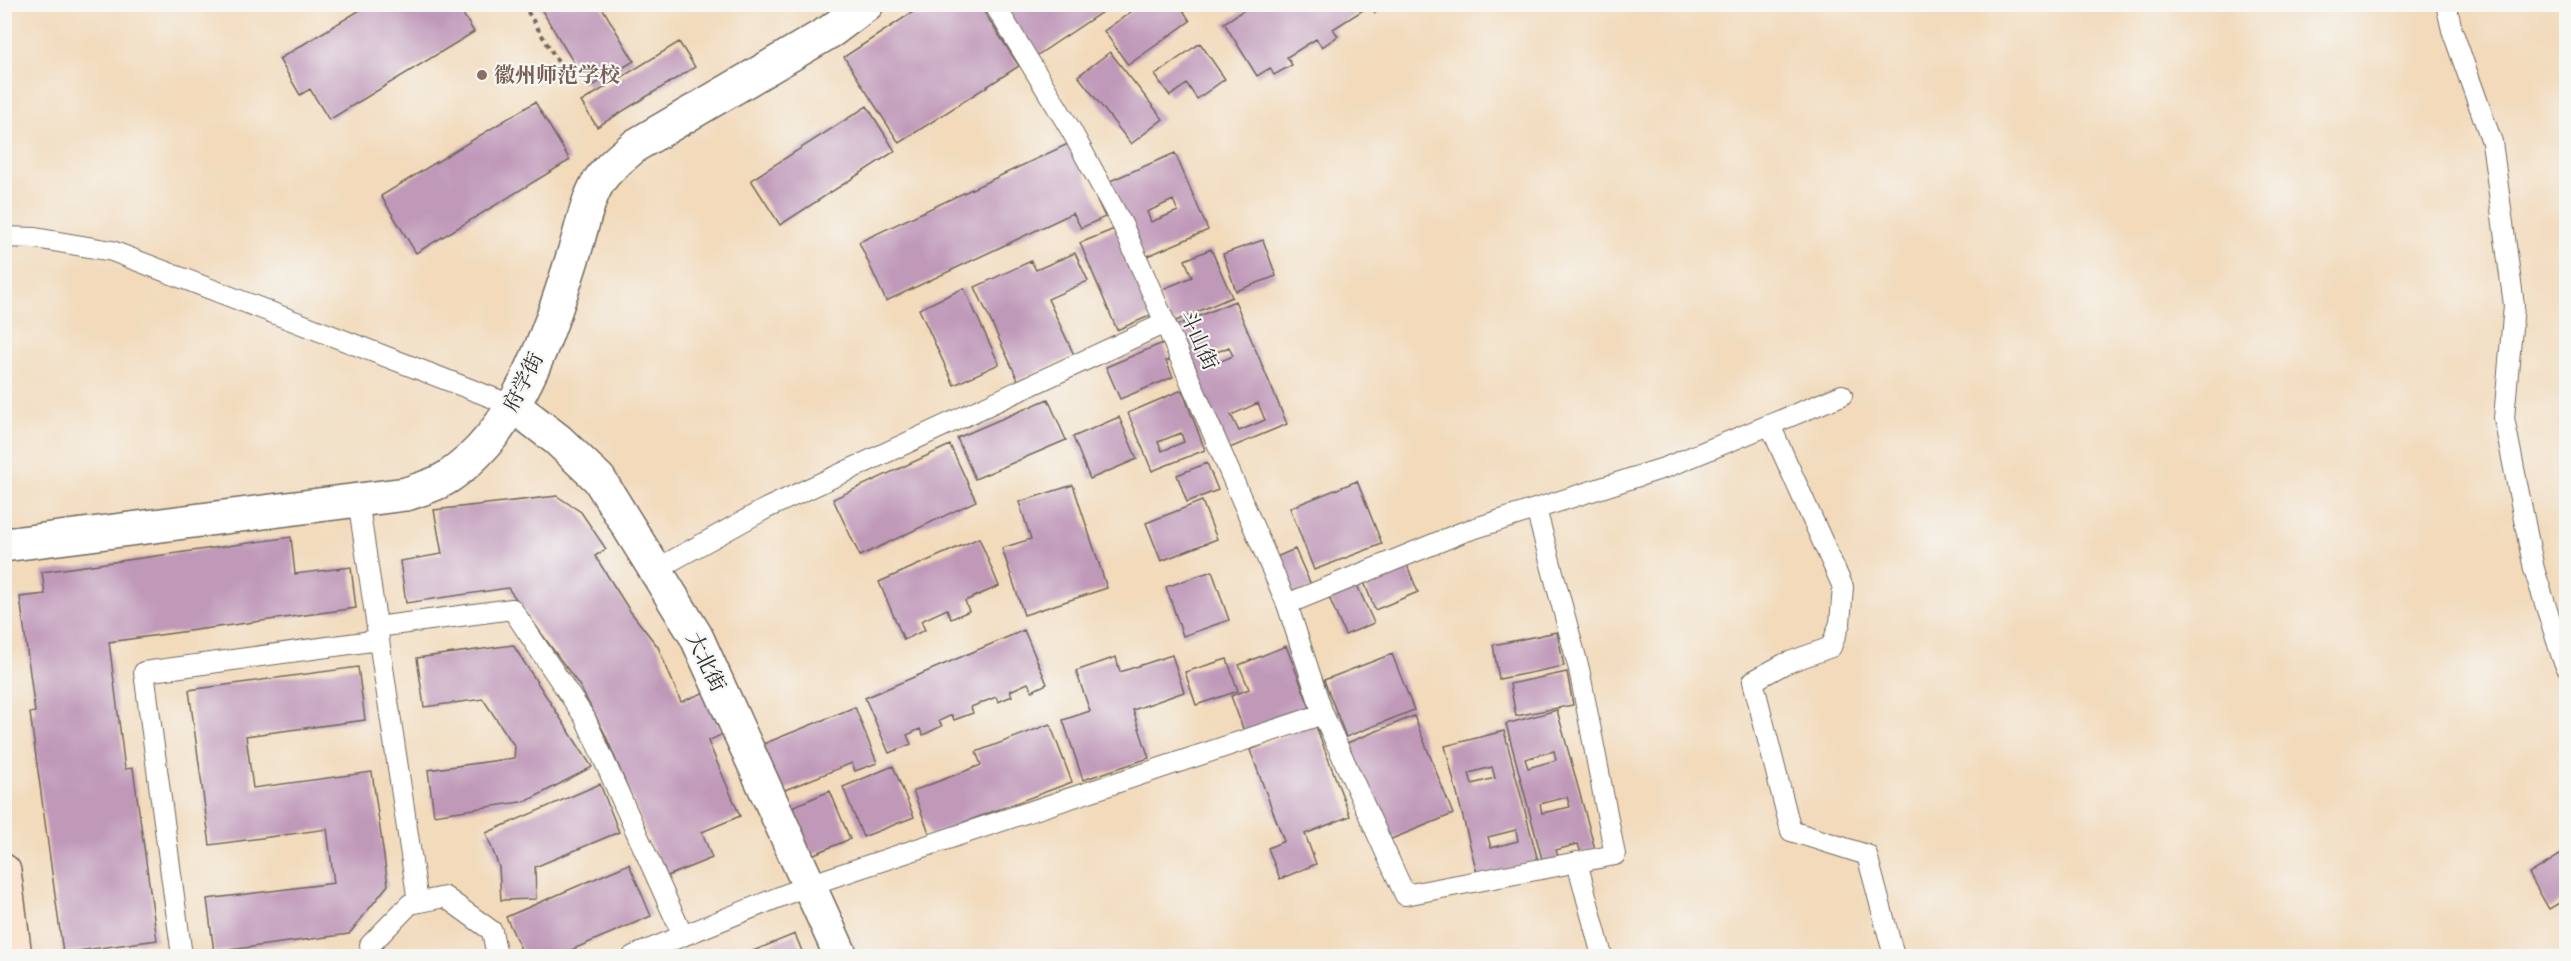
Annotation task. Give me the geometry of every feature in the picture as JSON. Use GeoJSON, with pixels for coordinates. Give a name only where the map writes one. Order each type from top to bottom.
{"type":"FeatureCollection","features":[{"type":"Feature","properties":{"kind":"main road"},"geometry":{"type":"LineString","coordinates":[[4,871],[15,957]]}},
{"type":"Feature","properties":{"kind":"street","name":"府学街"},"geometry":{"type":"LineString","coordinates":[[4,545],[406,494],[427,488],[447,478],[466,464],[482,447],[514,406],[550,326],[595,189],[612,165],[636,145],[831,31],[867,4]]}},
{"type":"Feature","properties":{"kind":"street","name":"大北街"},"geometry":{"type":"LineString","coordinates":[[514,406],[558,440],[599,479],[696,636],[841,957]]}},
{"type":"Feature","properties":{"kind":"lane","name":"斗山街"},"geometry":{"type":"LineString","coordinates":[[994,4],[1071,130],[1123,226],[1287,604],[1323,714],[1405,896],[1577,862]]}},
{"type":"Feature","properties":{"kind":"lane"},"geometry":{"type":"LineString","coordinates":[[2446,4],[2452,30],[2492,142],[2514,305],[2504,418],[2534,568],[2566,666]]}},
{"type":"Feature","properties":{"kind":"lane"},"geometry":{"type":"LineString","coordinates":[[4,237],[36,238],[112,251],[514,406]]}},
{"type":"Feature","properties":{"kind":"lane"},"geometry":{"type":"LineString","coordinates":[[655,570],[767,508],[1165,323]]}},
{"type":"Feature","properties":{"kind":"lane"},"geometry":{"type":"LineString","coordinates":[[1287,604],[1463,532],[1667,467],[1842,395]]}},
{"type":"Feature","properties":{"kind":"lane"},"geometry":{"type":"LineString","coordinates":[[1770,425],[1843,587],[1840,623],[1831,647],[1784,664],[1753,681],[1791,831],[1867,855],[1894,957]]}},
{"type":"Feature","properties":{"kind":"lane"},"geometry":{"type":"LineString","coordinates":[[358,500],[418,902]]}},
{"type":"Feature","properties":{"kind":"lane"},"geometry":{"type":"LineString","coordinates":[[1536,509],[1579,669],[1615,855],[1577,862],[1602,957]]}},
{"type":"Feature","properties":{"kind":"lane"},"geometry":{"type":"LineString","coordinates":[[182,957],[144,672],[512,609],[585,718],[683,936]]}},
{"type":"Feature","properties":{"kind":"lane"},"geometry":{"type":"LineString","coordinates":[[633,957],[809,885],[1323,714]]}},
{"type":"Feature","properties":{"kind":"lane"},"geometry":{"type":"LineString","coordinates":[[372,957],[370,945],[410,904],[445,897],[492,931],[497,957]]}},
{"type":"Feature","properties":{"kind":"path"},"geometry":{"type":"LineString","coordinates":[[523,4],[566,75]]}},
{"type":"Feature","properties":{"kind":"building"},"geometry":{"type":"Polygon","coordinates":[[[370,4],[457,4],[474,32],[329,120],[310,89],[300,95],[279,59],[370,4]]]}},
{"type":"Feature","properties":{"kind":"building"},"geometry":{"type":"Polygon","coordinates":[[[538,4],[600,4],[634,61],[589,88],[538,4]]]}},
{"type":"Feature","properties":{"kind":"building"},"geometry":{"type":"Polygon","coordinates":[[[925,4],[979,4],[1019,66],[899,143],[844,57],[925,4]]]}},
{"type":"Feature","properties":{"kind":"building"},"geometry":{"type":"Polygon","coordinates":[[[1020,4],[1105,4],[1108,8],[1036,56],[1007,13],[1020,4]]]}},
{"type":"Feature","properties":{"kind":"building"},"geometry":{"type":"Polygon","coordinates":[[[1142,4],[1179,4],[1190,21],[1128,65],[1104,31],[1142,4]]]}},
{"type":"Feature","properties":{"kind":"building"},"geometry":{"type":"Polygon","coordinates":[[[1253,4],[1389,4],[1375,13],[1371,5],[1333,29],[1338,36],[1322,47],[1316,39],[1287,57],[1292,65],[1274,75],[1270,68],[1257,76],[1224,23],[1253,4]]]}},
{"type":"Feature","properties":{"kind":"building"},"geometry":{"type":"Polygon","coordinates":[[[679,42],[695,67],[597,127],[581,102],[679,42]]]}},
{"type":"Feature","properties":{"kind":"building"},"geometry":{"type":"Polygon","coordinates":[[[1200,43],[1225,79],[1197,99],[1187,84],[1170,96],[1155,75],[1200,43]]]}},
{"type":"Feature","properties":{"kind":"building"},"geometry":{"type":"Polygon","coordinates":[[[1110,52],[1163,119],[1131,144],[1078,76],[1110,52]]]}},
{"type":"Feature","properties":{"kind":"building"},"geometry":{"type":"Polygon","coordinates":[[[535,102],[570,160],[416,253],[381,196],[535,102]]]}},
{"type":"Feature","properties":{"kind":"building"},"geometry":{"type":"Polygon","coordinates":[[[867,106],[895,151],[780,225],[751,180],[867,106]]]}},
{"type":"Feature","properties":{"kind":"building"},"geometry":{"type":"Polygon","coordinates":[[[1070,143],[1105,217],[1081,228],[1073,213],[886,301],[859,242],[1070,143]]]}},
{"type":"Feature","properties":{"kind":"building"},"geometry":{"type":"Polygon","coordinates":[[[1175,153],[1208,230],[1143,258],[1110,181],[1175,153]],[[1173,200],[1147,212],[1151,222],[1178,211],[1173,200]]]}},
{"type":"Feature","properties":{"kind":"building"},"geometry":{"type":"Polygon","coordinates":[[[1117,228],[1154,314],[1117,330],[1080,243],[1117,228]]]}},
{"type":"Feature","properties":{"kind":"building"},"geometry":{"type":"Polygon","coordinates":[[[1263,240],[1276,276],[1236,291],[1223,254],[1263,240]]]}},
{"type":"Feature","properties":{"kind":"building"},"geometry":{"type":"Polygon","coordinates":[[[1211,249],[1232,297],[1171,323],[1158,291],[1192,277],[1185,260],[1211,249]]]}},
{"type":"Feature","properties":{"kind":"building"},"geometry":{"type":"Polygon","coordinates":[[[1075,253],[1088,281],[1048,299],[1074,355],[1018,380],[975,287],[1031,261],[1036,270],[1075,253]]]}},
{"type":"Feature","properties":{"kind":"building"},"geometry":{"type":"Polygon","coordinates":[[[964,288],[999,364],[954,385],[919,309],[964,288]]]}},
{"type":"Feature","properties":{"kind":"building"},"geometry":{"type":"Polygon","coordinates":[[[1235,301],[1287,424],[1225,450],[1173,327],[1235,301]],[[1229,347],[1205,357],[1209,366],[1233,356],[1229,347]],[[1258,403],[1231,415],[1239,431],[1265,420],[1258,403]]]}},
{"type":"Feature","properties":{"kind":"building"},"geometry":{"type":"Polygon","coordinates":[[[1163,343],[1170,360],[1166,361],[1173,377],[1120,399],[1106,367],[1163,343]]]}},
{"type":"Feature","properties":{"kind":"building"},"geometry":{"type":"Polygon","coordinates":[[[1182,390],[1205,450],[1152,471],[1128,413],[1182,390]],[[1181,433],[1158,442],[1162,451],[1184,442],[1181,433]]]}},
{"type":"Feature","properties":{"kind":"building"},"geometry":{"type":"Polygon","coordinates":[[[1048,399],[1066,440],[975,479],[957,438],[1048,399]]]}},
{"type":"Feature","properties":{"kind":"building"},"geometry":{"type":"Polygon","coordinates":[[[1119,417],[1137,459],[1090,479],[1073,437],[1119,417]]]}},
{"type":"Feature","properties":{"kind":"building"},"geometry":{"type":"Polygon","coordinates":[[[950,445],[976,501],[860,556],[833,499],[950,445]]]}},
{"type":"Feature","properties":{"kind":"building"},"geometry":{"type":"Polygon","coordinates":[[[1207,463],[1218,490],[1187,502],[1177,475],[1207,463]]]}},
{"type":"Feature","properties":{"kind":"building"},"geometry":{"type":"Polygon","coordinates":[[[1357,481],[1382,544],[1314,570],[1290,508],[1357,481]]]}},
{"type":"Feature","properties":{"kind":"building"},"geometry":{"type":"Polygon","coordinates":[[[1073,485],[1107,588],[1024,615],[1002,548],[1031,539],[1019,502],[1073,485]]]}},
{"type":"Feature","properties":{"kind":"building"},"geometry":{"type":"Polygon","coordinates":[[[557,496],[581,512],[606,549],[595,556],[630,611],[658,647],[681,702],[705,692],[723,734],[708,741],[740,816],[702,832],[712,858],[665,877],[605,734],[579,685],[508,588],[406,603],[400,561],[442,554],[434,510],[557,496]]]}},
{"type":"Feature","properties":{"kind":"building"},"geometry":{"type":"Polygon","coordinates":[[[1202,501],[1217,539],[1161,561],[1146,523],[1202,501]]]}},
{"type":"Feature","properties":{"kind":"building"},"geometry":{"type":"Polygon","coordinates":[[[291,537],[295,574],[351,567],[356,608],[109,642],[125,769],[133,768],[157,940],[63,953],[30,713],[35,712],[20,597],[45,594],[42,572],[291,537]]]}},
{"type":"Feature","properties":{"kind":"building"},"geometry":{"type":"Polygon","coordinates":[[[979,538],[999,586],[965,601],[969,611],[951,619],[947,609],[921,621],[925,630],[904,640],[879,582],[979,538]]]}},
{"type":"Feature","properties":{"kind":"building"},"geometry":{"type":"Polygon","coordinates":[[[1295,549],[1312,587],[1291,597],[1274,558],[1295,549]]]}},
{"type":"Feature","properties":{"kind":"building"},"geometry":{"type":"Polygon","coordinates":[[[1407,565],[1418,592],[1375,610],[1364,582],[1407,565]]]}},
{"type":"Feature","properties":{"kind":"building"},"geometry":{"type":"Polygon","coordinates":[[[1212,571],[1229,620],[1183,636],[1166,587],[1212,571]]]}},
{"type":"Feature","properties":{"kind":"building"},"geometry":{"type":"Polygon","coordinates":[[[1357,585],[1374,623],[1345,635],[1329,597],[1357,585]]]}},
{"type":"Feature","properties":{"kind":"building"},"geometry":{"type":"Polygon","coordinates":[[[1024,630],[1047,684],[1032,691],[1028,683],[1010,691],[1012,696],[998,702],[996,697],[971,707],[973,713],[954,720],[952,715],[939,721],[942,726],[923,735],[920,729],[907,735],[911,744],[889,753],[865,698],[1024,630]]]}},
{"type":"Feature","properties":{"kind":"building"},"geometry":{"type":"Polygon","coordinates":[[[1557,632],[1564,666],[1499,679],[1493,645],[1557,632]]]}},
{"type":"Feature","properties":{"kind":"building"},"geometry":{"type":"Polygon","coordinates":[[[513,645],[592,767],[527,801],[434,815],[428,770],[514,758],[515,747],[483,699],[424,707],[417,658],[513,645]]]}},
{"type":"Feature","properties":{"kind":"building"},"geometry":{"type":"Polygon","coordinates":[[[1286,646],[1310,708],[1245,734],[1231,696],[1249,689],[1239,665],[1286,646]]]}},
{"type":"Feature","properties":{"kind":"building"},"geometry":{"type":"Polygon","coordinates":[[[1392,654],[1414,710],[1346,737],[1324,680],[1392,654]]]}},
{"type":"Feature","properties":{"kind":"building"},"geometry":{"type":"Polygon","coordinates":[[[1172,655],[1184,692],[1133,710],[1149,758],[1083,780],[1063,720],[1090,711],[1076,671],[1116,657],[1120,672],[1172,655]]]}},
{"type":"Feature","properties":{"kind":"building"},"geometry":{"type":"Polygon","coordinates":[[[1227,659],[1238,691],[1196,705],[1185,672],[1227,659]]]}},
{"type":"Feature","properties":{"kind":"building"},"geometry":{"type":"Polygon","coordinates":[[[358,667],[365,720],[246,736],[253,788],[372,772],[388,885],[349,934],[214,952],[207,899],[334,883],[327,829],[210,845],[189,690],[358,667]]]}},
{"type":"Feature","properties":{"kind":"building"},"geometry":{"type":"Polygon","coordinates":[[[1567,672],[1573,705],[1516,716],[1510,684],[1567,672]]]}},
{"type":"Feature","properties":{"kind":"building"},"geometry":{"type":"Polygon","coordinates":[[[855,707],[877,763],[855,771],[852,763],[780,792],[761,745],[855,707]]]}},
{"type":"Feature","properties":{"kind":"building"},"geometry":{"type":"Polygon","coordinates":[[[1557,710],[1595,849],[1581,853],[1578,844],[1556,850],[1559,859],[1543,863],[1506,724],[1557,710]],[[1554,751],[1525,759],[1528,768],[1556,760],[1554,751]],[[1567,797],[1540,804],[1542,813],[1570,807],[1567,797]]]}},
{"type":"Feature","properties":{"kind":"building"},"geometry":{"type":"Polygon","coordinates":[[[1414,716],[1453,814],[1389,840],[1347,743],[1414,716]]]}},
{"type":"Feature","properties":{"kind":"building"},"geometry":{"type":"Polygon","coordinates":[[[1050,724],[1072,782],[930,835],[913,791],[981,765],[976,752],[1050,724]]]}},
{"type":"Feature","properties":{"kind":"building"},"geometry":{"type":"Polygon","coordinates":[[[1315,724],[1350,816],[1305,834],[1316,864],[1280,879],[1268,848],[1284,841],[1250,750],[1315,724]]]}},
{"type":"Feature","properties":{"kind":"building"},"geometry":{"type":"Polygon","coordinates":[[[1504,731],[1538,861],[1478,877],[1445,746],[1504,731]],[[1492,767],[1469,773],[1472,784],[1495,778],[1492,767]],[[1516,830],[1488,837],[1491,848],[1518,841],[1516,830]]]}},
{"type":"Feature","properties":{"kind":"building"},"geometry":{"type":"Polygon","coordinates":[[[893,766],[914,817],[863,837],[843,787],[893,766]]]}},
{"type":"Feature","properties":{"kind":"building"},"geometry":{"type":"Polygon","coordinates":[[[600,784],[619,832],[535,867],[536,899],[501,900],[499,867],[486,833],[600,784]]]}},
{"type":"Feature","properties":{"kind":"building"},"geometry":{"type":"Polygon","coordinates":[[[830,791],[850,839],[807,857],[787,809],[830,791]]]}},
{"type":"Feature","properties":{"kind":"building"},"geometry":{"type":"Polygon","coordinates":[[[2566,851],[2566,899],[2549,909],[2529,874],[2566,851]]]}},
{"type":"Feature","properties":{"kind":"building"},"geometry":{"type":"Polygon","coordinates":[[[629,864],[651,916],[557,956],[524,956],[506,917],[629,864]]]}},
{"type":"Feature","properties":{"kind":"building"},"geometry":{"type":"Polygon","coordinates":[[[795,934],[804,956],[739,956],[753,951],[795,934]]]}},
{"type":"Feature","properties":{"kind":"place","name":"徽州师范学校"},"geometry":{"type":"Point","coordinates":[482,75]}}]}
